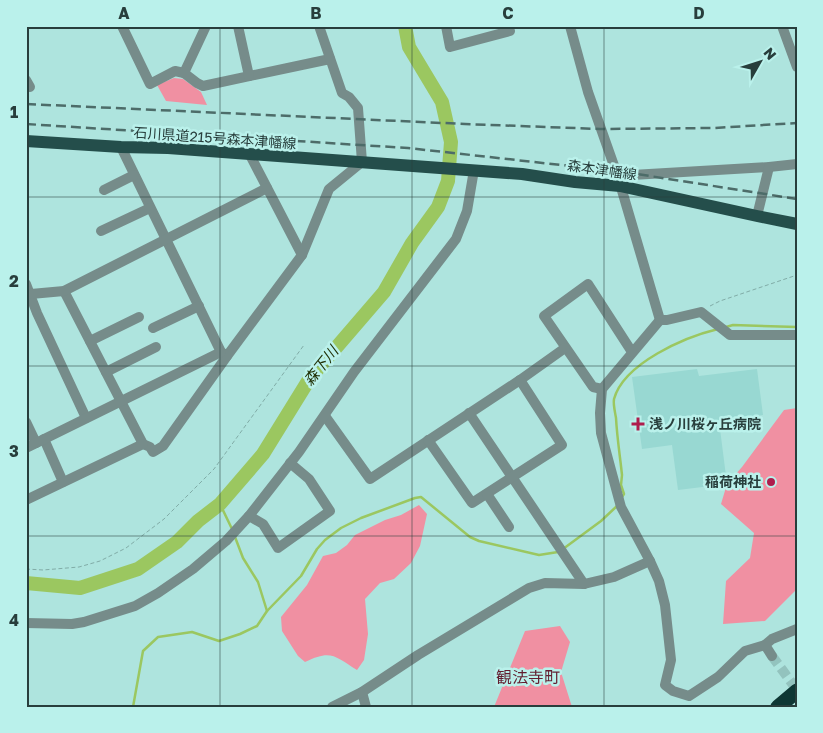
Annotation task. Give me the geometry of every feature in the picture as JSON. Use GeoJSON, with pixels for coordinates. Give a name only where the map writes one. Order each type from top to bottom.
{"type":"FeatureCollection","features":[{"type":"Feature","properties":{"kind":"highway"},"geometry":{"type":"LineString","coordinates":[[778,707],[793,701]]}},
{"type":"Feature","properties":{"kind":"main road","name":"石川県道215号森本津幡線"},"geometry":{"type":"LineString","coordinates":[[26,141],[168,148],[401,165]]}},
{"type":"Feature","properties":{"kind":"main road","name":"森本津幡線"},"geometry":{"type":"LineString","coordinates":[[401,165],[522,174],[575,182],[619,182],[797,224]]}},
{"type":"Feature","properties":{"kind":"street"},"geometry":{"type":"LineString","coordinates":[[122,26],[150,84],[175,71],[184,73],[204,86],[330,59]]}},
{"type":"Feature","properties":{"kind":"street"},"geometry":{"type":"LineString","coordinates":[[184,73],[206,26]]}},
{"type":"Feature","properties":{"kind":"street"},"geometry":{"type":"LineString","coordinates":[[238,26],[250,76]]}},
{"type":"Feature","properties":{"kind":"street"},"geometry":{"type":"LineString","coordinates":[[64,291],[143,444],[150,447],[153,452],[163,446],[224,354],[302,255],[329,189],[362,162],[358,108],[350,97],[342,93],[319,26]]}},
{"type":"Feature","properties":{"kind":"street"},"geometry":{"type":"LineString","coordinates":[[446,26],[450,47],[510,31]]}},
{"type":"Feature","properties":{"kind":"street"},"geometry":{"type":"LineString","coordinates":[[570,26],[588,92],[619,182],[660,320]]}},
{"type":"Feature","properties":{"kind":"street"},"geometry":{"type":"LineString","coordinates":[[782,26],[797,67]]}},
{"type":"Feature","properties":{"kind":"street"},"geometry":{"type":"LineString","coordinates":[[121,147],[224,354]]}},
{"type":"Feature","properties":{"kind":"street"},"geometry":{"type":"LineString","coordinates":[[250,155],[302,255]]}},
{"type":"Feature","properties":{"kind":"street"},"geometry":{"type":"LineString","coordinates":[[619,182],[632,175],[797,164]]}},
{"type":"Feature","properties":{"kind":"street"},"geometry":{"type":"LineString","coordinates":[[757,216],[770,167]]}},
{"type":"Feature","properties":{"kind":"street"},"geometry":{"type":"LineString","coordinates":[[26,623],[72,624],[135,606],[194,569],[226,541],[250,516],[325,416],[354,372],[456,239],[467,211],[474,170]]}},
{"type":"Feature","properties":{"kind":"street"},"geometry":{"type":"LineString","coordinates":[[104,190],[134,175]]}},
{"type":"Feature","properties":{"kind":"street"},"geometry":{"type":"LineString","coordinates":[[31,294],[64,291],[267,188]]}},
{"type":"Feature","properties":{"kind":"street"},"geometry":{"type":"LineString","coordinates":[[101,231],[150,208]]}},
{"type":"Feature","properties":{"kind":"street"},"geometry":{"type":"LineString","coordinates":[[26,284],[86,418]]}},
{"type":"Feature","properties":{"kind":"street"},"geometry":{"type":"LineString","coordinates":[[602,389],[593,387],[544,316],[588,284],[632,352]]}},
{"type":"Feature","properties":{"kind":"street"},"geometry":{"type":"LineString","coordinates":[[153,328],[199,306]]}},
{"type":"Feature","properties":{"kind":"street"},"geometry":{"type":"LineString","coordinates":[[797,336],[730,335],[701,312],[660,320],[602,389],[600,413],[600,433],[620,503],[659,581],[671,660],[665,685],[673,691],[689,696],[718,677],[745,651],[765,645],[772,639],[797,629]]}},
{"type":"Feature","properties":{"kind":"street"},"geometry":{"type":"LineString","coordinates":[[90,340],[139,317]]}},
{"type":"Feature","properties":{"kind":"street"},"geometry":{"type":"LineString","coordinates":[[106,372],[156,347]]}},
{"type":"Feature","properties":{"kind":"street"},"geometry":{"type":"LineString","coordinates":[[325,416],[370,479],[565,348]]}},
{"type":"Feature","properties":{"kind":"street"},"geometry":{"type":"LineString","coordinates":[[35,444],[86,418],[224,354]]}},
{"type":"Feature","properties":{"kind":"street"},"geometry":{"type":"LineString","coordinates":[[428,440],[472,504],[562,445],[520,380]]}},
{"type":"Feature","properties":{"kind":"street"},"geometry":{"type":"LineString","coordinates":[[469,413],[584,584]]}},
{"type":"Feature","properties":{"kind":"street"},"geometry":{"type":"LineString","coordinates":[[26,422],[35,444],[63,482]]}},
{"type":"Feature","properties":{"kind":"street"},"geometry":{"type":"LineString","coordinates":[[26,500],[143,444]]}},
{"type":"Feature","properties":{"kind":"street"},"geometry":{"type":"LineString","coordinates":[[250,516],[263,524],[278,548],[330,511],[309,478],[290,463]]}},
{"type":"Feature","properties":{"kind":"street"},"geometry":{"type":"LineString","coordinates":[[486,494],[509,527]]}},
{"type":"Feature","properties":{"kind":"street"},"geometry":{"type":"LineString","coordinates":[[332,707],[362,692],[426,650],[529,588],[545,583],[584,584],[614,577],[650,561]]}},
{"type":"Feature","properties":{"kind":"street"},"geometry":{"type":"LineString","coordinates":[[765,645],[772,656]]}},
{"type":"Feature","properties":{"kind":"street"},"geometry":{"type":"LineString","coordinates":[[362,692],[366,707]]}},
{"type":"Feature","properties":{"kind":"path"},"geometry":{"type":"LineString","coordinates":[[701,312],[720,301],[797,275]]}},
{"type":"Feature","properties":{"kind":"path"},"geometry":{"type":"LineString","coordinates":[[26,569],[43,570],[79,567],[100,561],[126,548],[164,519],[214,470],[304,345]]}},
{"type":"Feature","properties":{"kind":"shaded area"},"geometry":{"type":"Polygon","coordinates":[[[174,78],[183,79],[201,92],[207,105],[166,101],[157,85],[174,78]]]}},
{"type":"Feature","properties":{"kind":"shaded area"},"geometry":{"type":"Polygon","coordinates":[[[697,369],[699,376],[757,369],[763,415],[719,421],[727,484],[678,490],[672,445],[642,449],[632,377],[697,369]]]}},
{"type":"Feature","properties":{"kind":"shaded area"},"geometry":{"type":"Polygon","coordinates":[[[797,408],[797,589],[765,621],[723,624],[726,581],[750,558],[754,533],[721,504],[727,484],[742,467],[784,410],[797,408]]]}},
{"type":"Feature","properties":{"kind":"shaded area"},"geometry":{"type":"Polygon","coordinates":[[[419,505],[427,514],[420,546],[411,563],[394,579],[380,583],[365,599],[368,634],[364,660],[357,670],[338,658],[327,655],[305,662],[298,656],[282,631],[281,617],[307,585],[323,556],[336,553],[347,545],[355,535],[419,505]]]}},
{"type":"Feature","properties":{"kind":"shaded area"},"geometry":{"type":"Polygon","coordinates":[[[560,626],[570,642],[561,672],[572,707],[494,707],[525,631],[560,626]]]}},
{"type":"Feature","properties":{"kind":"waterway","name":"森下川"},"geometry":{"type":"LineString","coordinates":[[26,583],[80,588],[138,569],[177,542],[198,521],[220,504],[263,454],[310,378],[384,292],[412,243],[438,207],[448,181],[451,142],[442,102],[409,47],[405,26]]}},
{"type":"Feature","properties":{"kind":"waterway"},"geometry":{"type":"LineString","coordinates":[[726,327],[733,325],[797,327]]}},
{"type":"Feature","properties":{"kind":"waterway"},"geometry":{"type":"LineString","coordinates":[[622,497],[624,494],[621,485],[622,475],[614,403],[620,386],[630,374],[657,353],[689,338],[718,329]]}},
{"type":"Feature","properties":{"kind":"waterway"},"geometry":{"type":"LineString","coordinates":[[133,707],[143,651],[158,637],[192,632],[219,641],[257,626],[267,611],[301,576],[317,549],[325,540],[341,528],[361,518],[415,498],[421,497],[470,537],[479,541],[539,555],[558,552]]}},
{"type":"Feature","properties":{"kind":"waterway"},"geometry":{"type":"LineString","coordinates":[[220,504],[232,529]]}},
{"type":"Feature","properties":{"kind":"waterway"},"geometry":{"type":"LineString","coordinates":[[563,549],[601,521],[617,506]]}},
{"type":"Feature","properties":{"kind":"waterway"},"geometry":{"type":"LineString","coordinates":[[235,537],[243,558],[258,582],[267,611]]}},
{"type":"Feature","properties":{"kind":"tunnel"},"geometry":{"type":"LineString","coordinates":[[772,656],[797,690]]}},
{"type":"Feature","properties":{"kind":"railway"},"geometry":{"type":"LineString","coordinates":[[26,104],[600,129],[714,128],[797,123]]}},
{"type":"Feature","properties":{"kind":"railway"},"geometry":{"type":"LineString","coordinates":[[26,124],[408,148],[624,172],[797,199]]}},
{"type":"Feature","properties":{"kind":"place","name":"浅ノ川桜ヶ丘病院"},"geometry":{"type":"Point","coordinates":[638,424]}},
{"type":"Feature","properties":{"kind":"place","name":"稲荷神社"},"geometry":{"type":"Point","coordinates":[771,482]}},
{"type":"Feature","properties":{"kind":"district","name":"観法寺町"},"geometry":{"type":"Point","coordinates":[528,677]}}]}
